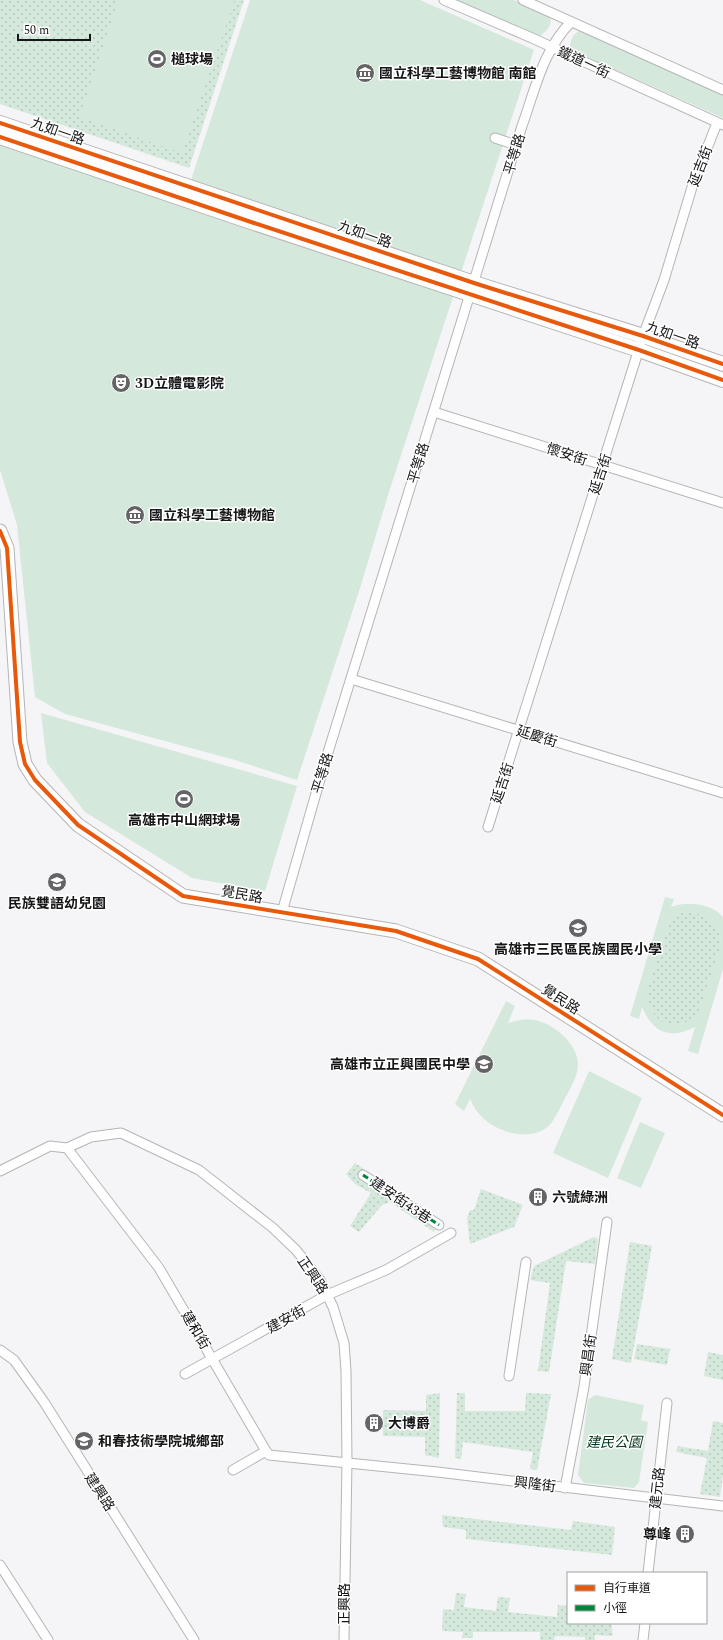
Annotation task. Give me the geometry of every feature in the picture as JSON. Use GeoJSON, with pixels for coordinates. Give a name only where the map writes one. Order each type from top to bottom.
{"type":"FeatureCollection","features":[{"type":"Feature","properties":{"kind":"main road","name":"九如一路"},"geometry":{"type":"LineString","coordinates":[[0,123],[472,289],[723,380]]}},
{"type":"Feature","properties":{"kind":"main road","name":"九如一路"},"geometry":{"type":"LineString","coordinates":[[0,137],[472,289],[643,336],[723,364]]}},
{"type":"Feature","properties":{"kind":"street","name":"鐵道一街"},"geometry":{"type":"LineString","coordinates":[[444,0],[552,47],[720,124]]}},
{"type":"Feature","properties":{"kind":"street"},"geometry":{"type":"LineString","coordinates":[[523,0],[723,90]]}},
{"type":"Feature","properties":{"kind":"street","name":"平等路"},"geometry":{"type":"LineString","coordinates":[[282,912],[321,776],[516,145],[544,62],[555,40],[571,22]]}},
{"type":"Feature","properties":{"kind":"street","name":"延吉街"},"geometry":{"type":"LineString","coordinates":[[488,827],[643,336],[664,280],[693,184],[720,124]]}},
{"type":"Feature","properties":{"kind":"street"},"geometry":{"type":"LineString","coordinates":[[495,138],[516,145]]}},
{"type":"Feature","properties":{"kind":"street","name":"懷安街"},"geometry":{"type":"LineString","coordinates":[[434,412],[723,503]]}},
{"type":"Feature","properties":{"kind":"street","name":"覺民路"},"geometry":{"type":"LineString","coordinates":[[0,531],[7,548],[20,742],[25,764],[34,780],[78,825],[184,896],[396,931],[478,959],[723,1115]]}},
{"type":"Feature","properties":{"kind":"street","name":"延慶街"},"geometry":{"type":"LineString","coordinates":[[351,680],[723,793]]}},
{"type":"Feature","properties":{"kind":"street","name":"正興路"},"geometry":{"type":"LineString","coordinates":[[0,1171],[50,1146],[67,1148],[91,1137],[121,1133],[200,1170],[273,1228],[296,1250],[320,1280],[333,1307],[344,1343],[346,1371],[347,1462],[344,1640]]}},
{"type":"Feature","properties":{"kind":"street","name":"建和街"},"geometry":{"type":"LineString","coordinates":[[67,1148],[160,1268],[266,1451]]}},
{"type":"Feature","properties":{"kind":"street","name":"建安街43巷"},"geometry":{"type":"LineString","coordinates":[[363,1175],[438,1225]]}},
{"type":"Feature","properties":{"kind":"street","name":"興昌街"},"geometry":{"type":"LineString","coordinates":[[565,1488],[584,1387],[607,1222]]}},
{"type":"Feature","properties":{"kind":"street","name":"建安街"},"geometry":{"type":"LineString","coordinates":[[185,1374],[213,1360],[327,1295],[386,1270],[451,1233]]}},
{"type":"Feature","properties":{"kind":"street"},"geometry":{"type":"LineString","coordinates":[[509,1376],[526,1262]]}},
{"type":"Feature","properties":{"kind":"street","name":"建興路"},"geometry":{"type":"LineString","coordinates":[[0,1350],[14,1360],[44,1402],[194,1640]]}},
{"type":"Feature","properties":{"kind":"street","name":"建元路"},"geometry":{"type":"LineString","coordinates":[[648,1572],[667,1403]]}},
{"type":"Feature","properties":{"kind":"street"},"geometry":{"type":"LineString","coordinates":[[233,1470],[266,1451],[269,1455],[347,1462]]}},
{"type":"Feature","properties":{"kind":"street","name":"興隆街"},"geometry":{"type":"LineString","coordinates":[[347,1462],[723,1506]]}},
{"type":"Feature","properties":{"kind":"street"},"geometry":{"type":"LineString","coordinates":[[0,1565],[48,1640]]}},
{"type":"Feature","properties":{"kind":"street"},"geometry":{"type":"LineString","coordinates":[[644,1640],[645,1624]]}},
{"type":"Feature","properties":{"kind":"green space"},"geometry":{"type":"Polygon","coordinates":[[[0,0],[244,0],[189,168],[0,104],[0,0]]]}},
{"type":"Feature","properties":{"kind":"green space","name":"槌球場"},"geometry":{"type":"Polygon","coordinates":[[[119,0],[235,0],[182,153],[79,117],[119,0]]]}},
{"type":"Feature","properties":{"kind":"green space","name":"國立科學工藝博物館"},"geometry":{"type":"Polygon","coordinates":[[[250,0],[420,0],[534,50],[389,492],[361,585],[297,780],[235,760],[65,714],[35,697],[17,525],[0,470],[0,128],[188,189],[250,0]]]}},
{"type":"Feature","properties":{"kind":"green space"},"geometry":{"type":"Polygon","coordinates":[[[449,0],[514,0],[550,17],[551,23],[549,28],[540,36],[530,34],[449,0]]]}},
{"type":"Feature","properties":{"kind":"green space"},"geometry":{"type":"Polygon","coordinates":[[[583,29],[723,91],[723,118],[573,51],[570,46],[572,37],[583,29]]]}},
{"type":"Feature","properties":{"kind":"green space","name":"高雄市中山網球場"},"geometry":{"type":"Polygon","coordinates":[[[41,713],[297,786],[265,891],[192,878],[85,812],[47,763],[41,713]]]}},
{"type":"Feature","properties":{"kind":"green space"},"geometry":{"type":"Polygon","coordinates":[[[665,897],[674,899],[671,907],[684,904],[698,904],[718,912],[723,917],[723,969],[698,1054],[688,1051],[695,1027],[678,1033],[663,1032],[651,1023],[642,1007],[639,1019],[630,1016],[665,897]],[[684,912],[677,915],[670,921],[646,995],[654,1015],[662,1022],[672,1025],[685,1023],[698,1013],[721,946],[718,931],[711,920],[706,916],[692,912],[684,912]]]}},
{"type":"Feature","properties":{"kind":"green space"},"geometry":{"type":"Polygon","coordinates":[[[684,912],[692,912],[706,916],[711,920],[718,931],[721,946],[700,1009],[695,1016],[685,1023],[672,1025],[662,1022],[654,1015],[647,1000],[646,993],[670,921],[677,915],[684,912]]]}},
{"type":"Feature","properties":{"kind":"green space"},"geometry":{"type":"Polygon","coordinates":[[[506,1001],[515,1006],[508,1023],[528,1019],[542,1022],[557,1030],[574,1048],[577,1056],[577,1072],[556,1116],[547,1127],[536,1133],[517,1134],[493,1126],[480,1115],[470,1099],[464,1111],[455,1104],[506,1001]]]}},
{"type":"Feature","properties":{"kind":"green space"},"geometry":{"type":"Polygon","coordinates":[[[589,1071],[642,1098],[608,1178],[553,1153],[589,1071]]]}},
{"type":"Feature","properties":{"kind":"green space"},"geometry":{"type":"Polygon","coordinates":[[[640,1122],[665,1133],[641,1188],[617,1178],[640,1122]]]}},
{"type":"Feature","properties":{"kind":"green space"},"geometry":{"type":"Polygon","coordinates":[[[355,1163],[441,1220],[434,1232],[390,1202],[382,1205],[359,1232],[350,1226],[371,1193],[355,1184],[346,1174],[355,1163]]]}},
{"type":"Feature","properties":{"kind":"green space"},"geometry":{"type":"Polygon","coordinates":[[[481,1189],[523,1205],[514,1227],[470,1244],[467,1218],[470,1210],[474,1210],[481,1189]]]}},
{"type":"Feature","properties":{"kind":"green space"},"geometry":{"type":"Polygon","coordinates":[[[594,1237],[598,1239],[595,1264],[566,1261],[549,1372],[538,1371],[550,1283],[530,1280],[534,1266],[594,1237]]]}},
{"type":"Feature","properties":{"kind":"green space"},"geometry":{"type":"Polygon","coordinates":[[[630,1242],[652,1246],[631,1363],[612,1359],[630,1242]]]}},
{"type":"Feature","properties":{"kind":"green space"},"geometry":{"type":"Polygon","coordinates":[[[637,1344],[670,1349],[667,1365],[634,1359],[637,1344]]]}},
{"type":"Feature","properties":{"kind":"green space"},"geometry":{"type":"Polygon","coordinates":[[[708,1352],[723,1355],[723,1380],[704,1376],[708,1352]]]}},
{"type":"Feature","properties":{"kind":"green space"},"geometry":{"type":"Polygon","coordinates":[[[440,1393],[439,1458],[425,1455],[425,1437],[383,1436],[383,1410],[426,1411],[426,1395],[440,1393]]]}},
{"type":"Feature","properties":{"kind":"green space"},"geometry":{"type":"Polygon","coordinates":[[[457,1393],[465,1393],[465,1411],[525,1411],[526,1393],[551,1394],[537,1470],[530,1469],[533,1452],[463,1442],[461,1459],[455,1458],[457,1393]]]}},
{"type":"Feature","properties":{"kind":"green space","name":"建民公園"},"geometry":{"type":"Polygon","coordinates":[[[595,1395],[644,1405],[641,1420],[648,1422],[639,1482],[634,1488],[584,1483],[578,1475],[588,1400],[595,1395]]]}},
{"type":"Feature","properties":{"kind":"green space"},"geometry":{"type":"Polygon","coordinates":[[[713,1421],[723,1423],[723,1475],[720,1497],[700,1494],[707,1458],[676,1452],[678,1446],[708,1451],[713,1421]]]}},
{"type":"Feature","properties":{"kind":"green space"},"geometry":{"type":"Polygon","coordinates":[[[442,1515],[571,1530],[573,1521],[615,1527],[612,1555],[466,1539],[466,1530],[443,1527],[442,1515]]]}},
{"type":"Feature","properties":{"kind":"green space"},"geometry":{"type":"Polygon","coordinates":[[[456,1593],[466,1594],[464,1607],[496,1611],[498,1597],[510,1598],[508,1612],[557,1617],[558,1605],[567,1606],[567,1624],[611,1624],[613,1636],[595,1635],[595,1640],[585,1640],[585,1637],[555,1636],[554,1640],[540,1640],[540,1632],[473,1632],[473,1638],[462,1638],[463,1632],[442,1631],[443,1609],[454,1610],[456,1593]]]}},
{"type":"Feature","properties":{"kind":"marked path"},"geometry":{"type":"LineString","coordinates":[[363,1175],[439,1225]]}},
{"type":"Feature","properties":{"kind":"cycle path"},"geometry":{"type":"LineString","coordinates":[[0,123],[474,283],[643,336],[723,364]]}},
{"type":"Feature","properties":{"kind":"cycle path"},"geometry":{"type":"LineString","coordinates":[[0,137],[254,223],[639,350],[723,380]]}},
{"type":"Feature","properties":{"kind":"cycle path"},"geometry":{"type":"LineString","coordinates":[[0,531],[7,548],[20,742],[25,764],[35,780],[78,825],[183,896],[396,931],[478,959],[723,1115]]}},
{"type":"Feature","properties":{"kind":"place","name":"槌球場"},"geometry":{"type":"Point","coordinates":[157,59]}},
{"type":"Feature","properties":{"kind":"place","name":"國立科學工藝博物館 南館"},"geometry":{"type":"Point","coordinates":[365,73]}},
{"type":"Feature","properties":{"kind":"place","name":"3D立體電影院"},"geometry":{"type":"Point","coordinates":[121,383]}},
{"type":"Feature","properties":{"kind":"place","name":"國立科學工藝博物館"},"geometry":{"type":"Point","coordinates":[135,515]}},
{"type":"Feature","properties":{"kind":"place","name":"高雄市中山網球場"},"geometry":{"type":"Point","coordinates":[184,799]}},
{"type":"Feature","properties":{"kind":"place","name":"民族雙語幼兒園"},"geometry":{"type":"Point","coordinates":[57,882]}},
{"type":"Feature","properties":{"kind":"place","name":"高雄市三民區民族國民小學"},"geometry":{"type":"Point","coordinates":[578,928]}},
{"type":"Feature","properties":{"kind":"place","name":"高雄市立正興國民中學"},"geometry":{"type":"Point","coordinates":[484,1064]}},
{"type":"Feature","properties":{"kind":"place","name":"六號綠洲"},"geometry":{"type":"Point","coordinates":[538,1197]}},
{"type":"Feature","properties":{"kind":"place","name":"大博爵"},"geometry":{"type":"Point","coordinates":[374,1423]}},
{"type":"Feature","properties":{"kind":"place","name":"和春技術學院城鄉部"},"geometry":{"type":"Point","coordinates":[84,1441]}},
{"type":"Feature","properties":{"kind":"place","name":"尊峰"},"geometry":{"type":"Point","coordinates":[685,1534]}}]}
